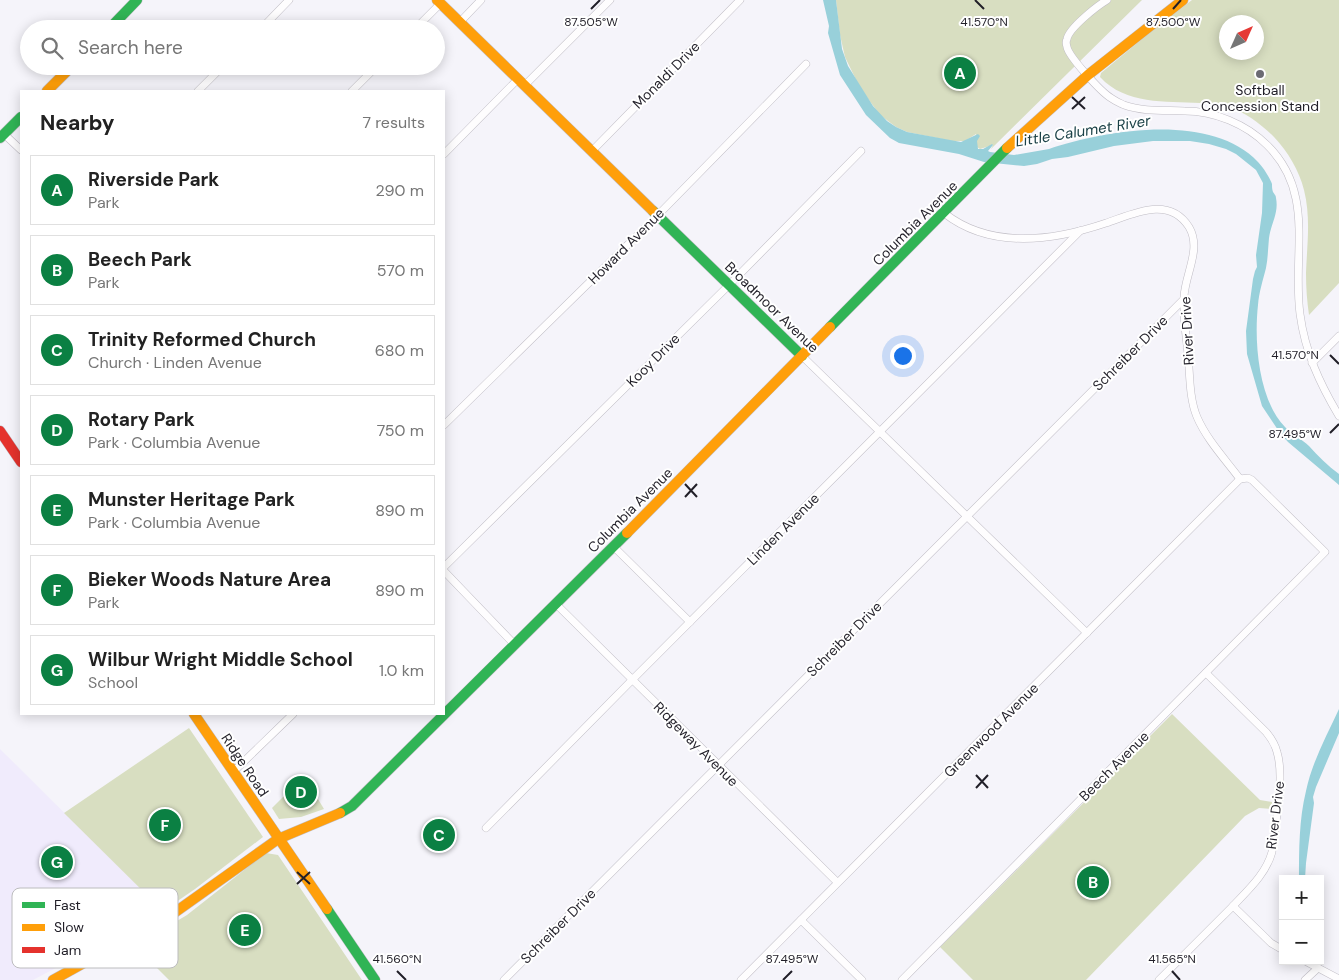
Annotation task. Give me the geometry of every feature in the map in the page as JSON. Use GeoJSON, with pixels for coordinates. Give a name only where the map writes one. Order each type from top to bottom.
{"type":"FeatureCollection","features":[{"type":"Feature","properties":{"kind":"street"},"geometry":{"type":"LineString","coordinates":[[118,20],[137,0]]}},
{"type":"Feature","properties":{"kind":"street"},"geometry":{"type":"LineString","coordinates":[[270,20],[289,0]]}},
{"type":"Feature","properties":{"kind":"street"},"geometry":{"type":"LineString","coordinates":[[460,22],[481,0]]}},
{"type":"Feature","properties":{"kind":"street"},"geometry":{"type":"LineString","coordinates":[[445,153],[610,0]]}},
{"type":"Feature","properties":{"kind":"street","name":"Monaldi Drive"},"geometry":{"type":"LineString","coordinates":[[592,151],[740,0]]}},
{"type":"Feature","properties":{"kind":"street"},"geometry":{"type":"LineString","coordinates":[[1107,0],[1072,29],[1067,37],[1066,47],[1088,75],[1111,98],[1124,105],[1136,108],[1199,112],[1223,118],[1255,135],[1275,153],[1290,179],[1297,201],[1300,226],[1298,278],[1302,329],[1320,383],[1339,416]]}},
{"type":"Feature","properties":{"kind":"street","name":"Columbia Avenue"},"geometry":{"type":"LineString","coordinates":[[445,714],[1014,142],[1088,75],[1183,0]]}},
{"type":"Feature","properties":{"kind":"street"},"geometry":{"type":"LineString","coordinates":[[423,20],[439,2]]}},
{"type":"Feature","properties":{"kind":"street","name":"Broadmoor Avenue"},"geometry":{"type":"LineString","coordinates":[[439,2],[1088,633]]}},
{"type":"Feature","properties":{"kind":"street","name":"Howard Avenue"},"geometry":{"type":"LineString","coordinates":[[445,424],[658,215],[806,64]]}},
{"type":"Feature","properties":{"kind":"street"},"geometry":{"type":"LineString","coordinates":[[48,90],[63,75]]}},
{"type":"Feature","properties":{"kind":"street"},"geometry":{"type":"LineString","coordinates":[[199,90],[214,75]]}},
{"type":"Feature","properties":{"kind":"street"},"geometry":{"type":"LineString","coordinates":[[353,90],[368,75]]}},
{"type":"Feature","properties":{"kind":"street"},"geometry":{"type":"LineString","coordinates":[[20,118],[2,136],[20,149]]}},
{"type":"Feature","properties":{"kind":"street","name":"Kooy Drive"},"geometry":{"type":"LineString","coordinates":[[445,565],[729,284],[861,150]]}},
{"type":"Feature","properties":{"kind":"street","name":"River Drive"},"geometry":{"type":"LineString","coordinates":[[944,213],[954,221],[975,231],[1021,240],[1080,230],[1150,208],[1164,209],[1178,216],[1188,227],[1194,242],[1194,251],[1184,299],[1194,408],[1205,432],[1240,479],[1248,478],[1252,480],[1325,552]]}},
{"type":"Feature","properties":{"kind":"street","name":"Linden Avenue"},"geometry":{"type":"LineString","coordinates":[[486,828],[1080,230]]}},
{"type":"Feature","properties":{"kind":"street","name":"Schreiber Drive"},"geometry":{"type":"LineString","coordinates":[[504,980],[1184,299]]}},
{"type":"Feature","properties":{"kind":"street"},"geometry":{"type":"LineString","coordinates":[[1312,363],[1339,336]]}},
{"type":"Feature","properties":{"kind":"street"},"geometry":{"type":"LineString","coordinates":[[0,431],[20,461]]}},
{"type":"Feature","properties":{"kind":"street","name":"Greenwood Avenue"},"geometry":{"type":"LineString","coordinates":[[741,980],[1240,479]]}},
{"type":"Feature","properties":{"kind":"street"},"geometry":{"type":"LineString","coordinates":[[613,546],[690,622]]}},
{"type":"Feature","properties":{"kind":"street","name":"Beech Avenue"},"geometry":{"type":"LineString","coordinates":[[902,980],[1325,552]]}},
{"type":"Feature","properties":{"kind":"street"},"geometry":{"type":"LineString","coordinates":[[445,572],[514,644]]}},
{"type":"Feature","properties":{"kind":"street","name":"Ridgeway Avenue"},"geometry":{"type":"LineString","coordinates":[[556,604],[838,882]]}},
{"type":"Feature","properties":{"kind":"street","name":"River Drive"},"geometry":{"type":"LineString","coordinates":[[1159,980],[1233,906],[1256,880],[1269,862],[1272,852],[1280,777],[1277,751],[1273,741],[1266,732],[1206,674]]}},
{"type":"Feature","properties":{"kind":"street","name":"Ridge Road"},"geometry":{"type":"LineString","coordinates":[[195,715],[376,980]]}},
{"type":"Feature","properties":{"kind":"street"},"geometry":{"type":"LineString","coordinates":[[233,772],[292,715]]}},
{"type":"Feature","properties":{"kind":"street","name":"Columbia Avenue"},"geometry":{"type":"LineString","coordinates":[[178,910],[278,839],[352,806],[444,715]]}},
{"type":"Feature","properties":{"kind":"street"},"geometry":{"type":"LineString","coordinates":[[1233,906],[1271,943],[1279,948]]}},
{"type":"Feature","properties":{"kind":"street"},"geometry":{"type":"LineString","coordinates":[[801,920],[862,980]]}},
{"type":"Feature","properties":{"kind":"street"},"geometry":{"type":"LineString","coordinates":[[1312,965],[1339,979]]}},
{"type":"Feature","properties":{"kind":"street","name":"Columbia Avenue"},"geometry":{"type":"LineString","coordinates":[[53,980],[75,968]]}},
{"type":"Feature","properties":{"kind":"street"},"geometry":{"type":"LineString","coordinates":[[1305,980],[1318,968]]}},
{"type":"Feature","properties":{"kind":"shaded area"},"geometry":{"type":"Polygon","coordinates":[[[0,749],[140,888],[12,888],[12,968],[56,968],[33,980],[0,980],[0,749]]]}},
{"type":"Feature","properties":{"kind":"green space"},"geometry":{"type":"Polygon","coordinates":[[[836,0],[1142,0],[991,149],[993,145],[980,149],[977,147],[976,134],[965,141],[952,141],[907,132],[896,127],[880,115],[860,88],[845,57],[840,35],[836,0]]]}},
{"type":"Feature","properties":{"kind":"green space"},"geometry":{"type":"Polygon","coordinates":[[[1192,0],[1339,0],[1339,283],[1309,315],[1306,279],[1308,232],[1306,200],[1296,168],[1279,143],[1269,132],[1252,119],[1227,106],[1214,103],[1147,100],[1134,97],[1110,86],[1100,77],[1101,73],[1192,0]]]}},
{"type":"Feature","properties":{"kind":"green space"},"geometry":{"type":"Polygon","coordinates":[[[1172,714],[1260,800],[1272,802],[1272,809],[1259,808],[1245,816],[1086,980],[973,980],[940,947],[1172,714]]]}},
{"type":"Feature","properties":{"kind":"green space"},"geometry":{"type":"Polygon","coordinates":[[[189,728],[263,837],[178,901],[178,888],[140,888],[64,813],[189,728]]]}},
{"type":"Feature","properties":{"kind":"green space"},"geometry":{"type":"Polygon","coordinates":[[[304,776],[324,809],[301,817],[279,819],[272,808],[304,776]]]}},
{"type":"Feature","properties":{"kind":"green space"},"geometry":{"type":"Polygon","coordinates":[[[266,853],[278,855],[362,980],[169,980],[157,968],[178,968],[178,920],[266,853]]]}},
{"type":"Feature","properties":{"kind":"water"},"geometry":{"type":"Polygon","coordinates":[[[823,0],[836,0],[842,49],[848,66],[873,106],[887,121],[907,132],[961,142],[978,134],[980,136],[977,141],[978,149],[983,149],[992,144],[988,151],[1014,155],[1049,149],[1099,136],[1157,130],[1186,131],[1214,136],[1238,146],[1258,162],[1272,184],[1277,203],[1269,238],[1267,264],[1259,295],[1257,319],[1258,352],[1264,386],[1276,415],[1288,430],[1339,474],[1339,485],[1280,433],[1262,406],[1247,354],[1246,331],[1253,279],[1257,267],[1256,255],[1262,213],[1263,183],[1256,170],[1236,154],[1226,149],[1190,141],[1153,141],[1114,146],[1024,166],[984,162],[959,154],[899,143],[890,138],[866,115],[840,75],[828,33],[829,26],[823,0]]]}},
{"type":"Feature","properties":{"kind":"water"},"geometry":{"type":"Polygon","coordinates":[[[1339,709],[1339,733],[1313,797],[1314,803],[1305,875],[1299,875],[1299,846],[1306,791],[1316,759],[1339,709]]]}},
{"type":"Feature","properties":{"kind":"traffic: fast"},"geometry":{"type":"LineString","coordinates":[[118,20],[137,0]]}},
{"type":"Feature","properties":{"kind":"traffic: fast"},"geometry":{"type":"LineString","coordinates":[[0,138],[20,118]]}},
{"type":"Feature","properties":{"kind":"traffic: fast"},"geometry":{"type":"LineString","coordinates":[[830,327],[1007,148]]}},
{"type":"Feature","properties":{"kind":"traffic: fast"},"geometry":{"type":"LineString","coordinates":[[653,211],[802,356]]}},
{"type":"Feature","properties":{"kind":"traffic: fast"},"geometry":{"type":"LineString","coordinates":[[445,714],[627,533]]}},
{"type":"Feature","properties":{"kind":"traffic: fast"},"geometry":{"type":"LineString","coordinates":[[340,813],[352,806],[444,715]]}},
{"type":"Feature","properties":{"kind":"traffic: fast"},"geometry":{"type":"LineString","coordinates":[[327,909],[375,980]]}},
{"type":"Feature","properties":{"kind":"traffic: slow"},"geometry":{"type":"LineString","coordinates":[[437,0],[653,211]]}},
{"type":"Feature","properties":{"kind":"traffic: slow"},"geometry":{"type":"LineString","coordinates":[[1007,148],[1088,75],[1183,0]]}},
{"type":"Feature","properties":{"kind":"traffic: slow"},"geometry":{"type":"LineString","coordinates":[[48,90],[63,75]]}},
{"type":"Feature","properties":{"kind":"traffic: slow"},"geometry":{"type":"LineString","coordinates":[[627,533],[830,327]]}},
{"type":"Feature","properties":{"kind":"traffic: slow"},"geometry":{"type":"LineString","coordinates":[[195,715],[327,909]]}},
{"type":"Feature","properties":{"kind":"traffic: slow"},"geometry":{"type":"LineString","coordinates":[[178,910],[278,839],[340,813]]}},
{"type":"Feature","properties":{"kind":"traffic: slow"},"geometry":{"type":"LineString","coordinates":[[53,980],[75,968]]}},
{"type":"Feature","properties":{"kind":"traffic: jam"},"geometry":{"type":"LineString","coordinates":[[0,431],[20,461]]}},
{"type":"Feature","properties":{"kind":"place","name":"Riverside Park"},"geometry":{"type":"Point","coordinates":[960,73]}},
{"type":"Feature","properties":{"kind":"place","name":"Softball Concession Stand"},"geometry":{"type":"Point","coordinates":[1260,74]}},
{"type":"Feature","properties":{"kind":"place","name":"Rotary Park"},"geometry":{"type":"Point","coordinates":[301,792]}},
{"type":"Feature","properties":{"kind":"place","name":"Bieker Woods Nature Area"},"geometry":{"type":"Point","coordinates":[165,825]}},
{"type":"Feature","properties":{"kind":"place","name":"Trinity Reformed Church"},"geometry":{"type":"Point","coordinates":[439,835]}},
{"type":"Feature","properties":{"kind":"place","name":"Wilbur Wright Middle School"},"geometry":{"type":"Point","coordinates":[57,862]}},
{"type":"Feature","properties":{"kind":"place","name":"Beech Park"},"geometry":{"type":"Point","coordinates":[1093,882]}},
{"type":"Feature","properties":{"kind":"place","name":"Munster Heritage Park"},"geometry":{"type":"Point","coordinates":[245,930]}},
{"type":"Feature","properties":{"kind":"water label","name":"Little Calumet River"},"geometry":{"type":"Point","coordinates":[1083,131]}}]}
